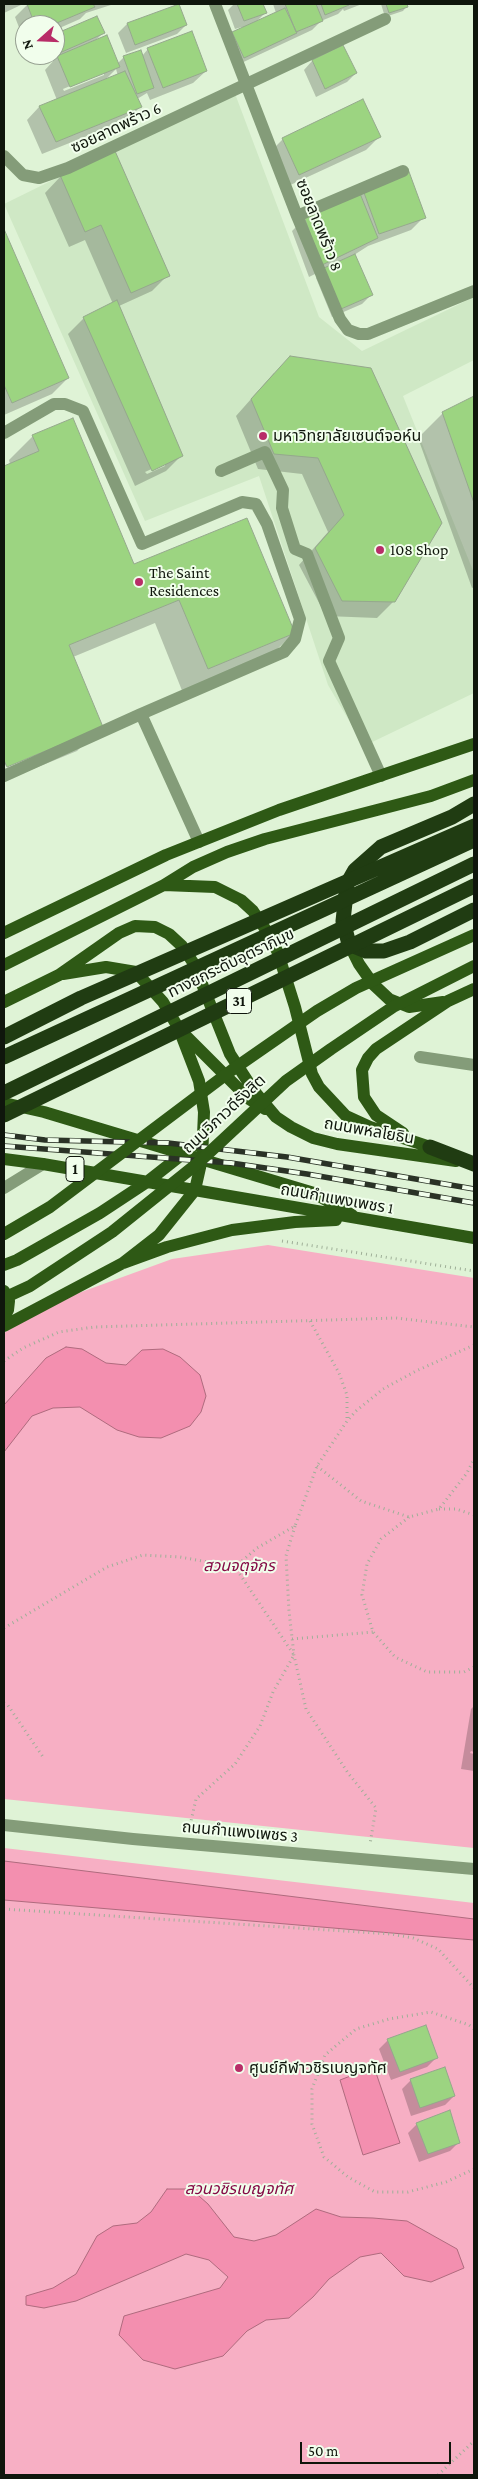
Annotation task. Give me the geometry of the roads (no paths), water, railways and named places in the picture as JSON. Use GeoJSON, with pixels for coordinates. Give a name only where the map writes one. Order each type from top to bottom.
{"type":"FeatureCollection","features":[{"type":"Feature","properties":{"kind":"highway"},"geometry":{"type":"LineString","coordinates":[[474,804],[452,817],[381,847],[355,870],[347,884],[343,921],[349,944],[366,952],[384,951],[410,942],[474,910]]}},
{"type":"Feature","properties":{"kind":"highway"},"geometry":{"type":"LineString","coordinates":[[4,1037],[81,998],[474,826]]}},
{"type":"Feature","properties":{"kind":"highway","name":"ทางยกระดับอุตราภิมุข"},"geometry":{"type":"LineString","coordinates":[[4,1057],[474,840]]}},
{"type":"Feature","properties":{"kind":"highway","name":"ทางยกระดับอุตราภิมุข"},"geometry":{"type":"LineString","coordinates":[[4,1092],[474,864]]}},
{"type":"Feature","properties":{"kind":"highway","name":"31"},"geometry":{"type":"LineString","coordinates":[[4,1116],[474,886]]}},
{"type":"Feature","properties":{"kind":"highway"},"geometry":{"type":"LineString","coordinates":[[430,1147],[474,1164]]}},
{"type":"Feature","properties":{"kind":"main road"},"geometry":{"type":"LineString","coordinates":[[4,933],[166,855],[279,810],[474,744]]}},
{"type":"Feature","properties":{"kind":"main road"},"geometry":{"type":"LineString","coordinates":[[4,965],[164,885],[193,867],[227,852],[265,840],[431,796],[474,780]]}},
{"type":"Feature","properties":{"kind":"main road"},"geometry":{"type":"LineString","coordinates":[[164,885],[215,887],[241,900],[252,910],[270,936],[278,953],[295,1007],[312,1074],[319,1088],[346,1116],[370,1127],[430,1147]]}},
{"type":"Feature","properties":{"kind":"main road","name":"ถนนพหลโยธิน"},"geometry":{"type":"LineString","coordinates":[[4,1002],[59,975],[103,943],[135,926],[155,927],[169,934],[182,946],[194,964],[230,1054],[276,1116],[291,1127],[306,1134],[337,1144],[474,1164]]}},
{"type":"Feature","properties":{"kind":"main road"},"geometry":{"type":"LineString","coordinates":[[4,1234],[50,1207],[232,1070],[317,1011],[356,988],[474,934]]}},
{"type":"Feature","properties":{"kind":"main road"},"geometry":{"type":"LineString","coordinates":[[349,944],[368,978],[389,999],[409,1007],[448,1001]]}},
{"type":"Feature","properties":{"kind":"main road","name":"ถนนวิภาวดีรังสิต"},"geometry":{"type":"LineString","coordinates":[[4,1298],[30,1286],[112,1232],[198,1163],[286,1081],[324,1054],[393,1007],[474,966]]}},
{"type":"Feature","properties":{"kind":"main road"},"geometry":{"type":"LineString","coordinates":[[59,975],[106,967],[136,972],[163,1002],[179,1029],[199,1081],[204,1112],[202,1159],[195,1190],[159,1235],[123,1263]]}},
{"type":"Feature","properties":{"kind":"main road"},"geometry":{"type":"LineString","coordinates":[[430,1147],[394,1128],[376,1115],[364,1097],[361,1085],[362,1070],[368,1058],[376,1049],[448,1001],[474,989]]}},
{"type":"Feature","properties":{"kind":"main road"},"geometry":{"type":"LineString","coordinates":[[179,1029],[250,1099],[276,1116]]}},
{"type":"Feature","properties":{"kind":"main road"},"geometry":{"type":"LineString","coordinates":[[4,1092],[44,1112]]}},
{"type":"Feature","properties":{"kind":"main road"},"geometry":{"type":"LineString","coordinates":[[4,1103],[44,1112],[314,1193],[361,1220]]}},
{"type":"Feature","properties":{"kind":"main road"},"geometry":{"type":"LineString","coordinates":[[4,1265],[67,1233],[147,1182],[202,1138]]}},
{"type":"Feature","properties":{"kind":"main road","name":"1"},"geometry":{"type":"LineString","coordinates":[[4,1159],[147,1182]]}},
{"type":"Feature","properties":{"kind":"main road","name":"ถนนกำแพงเพชร 1"},"geometry":{"type":"LineString","coordinates":[[147,1182],[474,1238]]}},
{"type":"Feature","properties":{"kind":"main road"},"geometry":{"type":"LineString","coordinates":[[4,1326],[123,1263],[167,1247],[232,1230],[295,1222],[361,1220]]}},
{"type":"Feature","properties":{"kind":"main road"},"geometry":{"type":"LineString","coordinates":[[4,1291],[9,1301],[8,1310],[4,1317]]}},
{"type":"Feature","properties":{"kind":"street","name":"ซอยลาดพร้าว 8"},"geometry":{"type":"LineString","coordinates":[[215,4],[245,86],[297,216],[340,319],[348,330],[360,334],[368,334],[474,291]]}},
{"type":"Feature","properties":{"kind":"street","name":"ซอยลาดพร้าว 6"},"geometry":{"type":"LineString","coordinates":[[4,156],[23,175],[39,178],[68,168],[385,20]]}},
{"type":"Feature","properties":{"kind":"street"},"geometry":{"type":"LineString","coordinates":[[297,216],[404,171]]}},
{"type":"Feature","properties":{"kind":"street"},"geometry":{"type":"LineString","coordinates":[[4,433],[54,404],[65,404],[83,411],[142,544],[242,502],[256,504],[267,524],[300,619],[295,639],[284,652],[4,776]]}},
{"type":"Feature","properties":{"kind":"street"},"geometry":{"type":"LineString","coordinates":[[221,471],[265,452],[283,490],[282,508],[295,549],[307,554],[339,638],[329,661],[381,776]]}},
{"type":"Feature","properties":{"kind":"street"},"geometry":{"type":"LineString","coordinates":[[141,714],[200,842]]}},
{"type":"Feature","properties":{"kind":"street"},"geometry":{"type":"LineString","coordinates":[[420,1057],[474,1065]]}},
{"type":"Feature","properties":{"kind":"street"},"geometry":{"type":"LineString","coordinates":[[4,1188],[43,1164]]}},
{"type":"Feature","properties":{"kind":"street","name":"ถนนกำแพงเพชร 3"},"geometry":{"type":"LineString","coordinates":[[4,1825],[186,1844],[474,1869]]}},
{"type":"Feature","properties":{"kind":"railway"},"geometry":{"type":"LineString","coordinates":[[4,1135],[45,1140],[168,1143],[287,1157],[474,1189]]}},
{"type":"Feature","properties":{"kind":"railway"},"geometry":{"type":"LineString","coordinates":[[4,1146],[231,1163],[474,1203]]}},
{"type":"Feature","properties":{"kind":"place","name":"มหาวิทยาลัยเซนต์จอห์น"},"geometry":{"type":"Point","coordinates":[263,436]}},
{"type":"Feature","properties":{"kind":"place","name":"108 Shop"},"geometry":{"type":"Point","coordinates":[380,550]}},
{"type":"Feature","properties":{"kind":"place","name":"The Saint Residences"},"geometry":{"type":"Point","coordinates":[139,582]}},
{"type":"Feature","properties":{"kind":"place","name":"ศูนย์กีฬาวชิรเบญจทัศ"},"geometry":{"type":"Point","coordinates":[239,2068]}},
{"type":"Feature","properties":{"kind":"park label","name":"สวนจตุจักร"},"geometry":{"type":"Point","coordinates":[239,1566]}},
{"type":"Feature","properties":{"kind":"park label","name":"สวนวชิรเบญจทัศ"},"geometry":{"type":"Point","coordinates":[239,2189]}}]}
